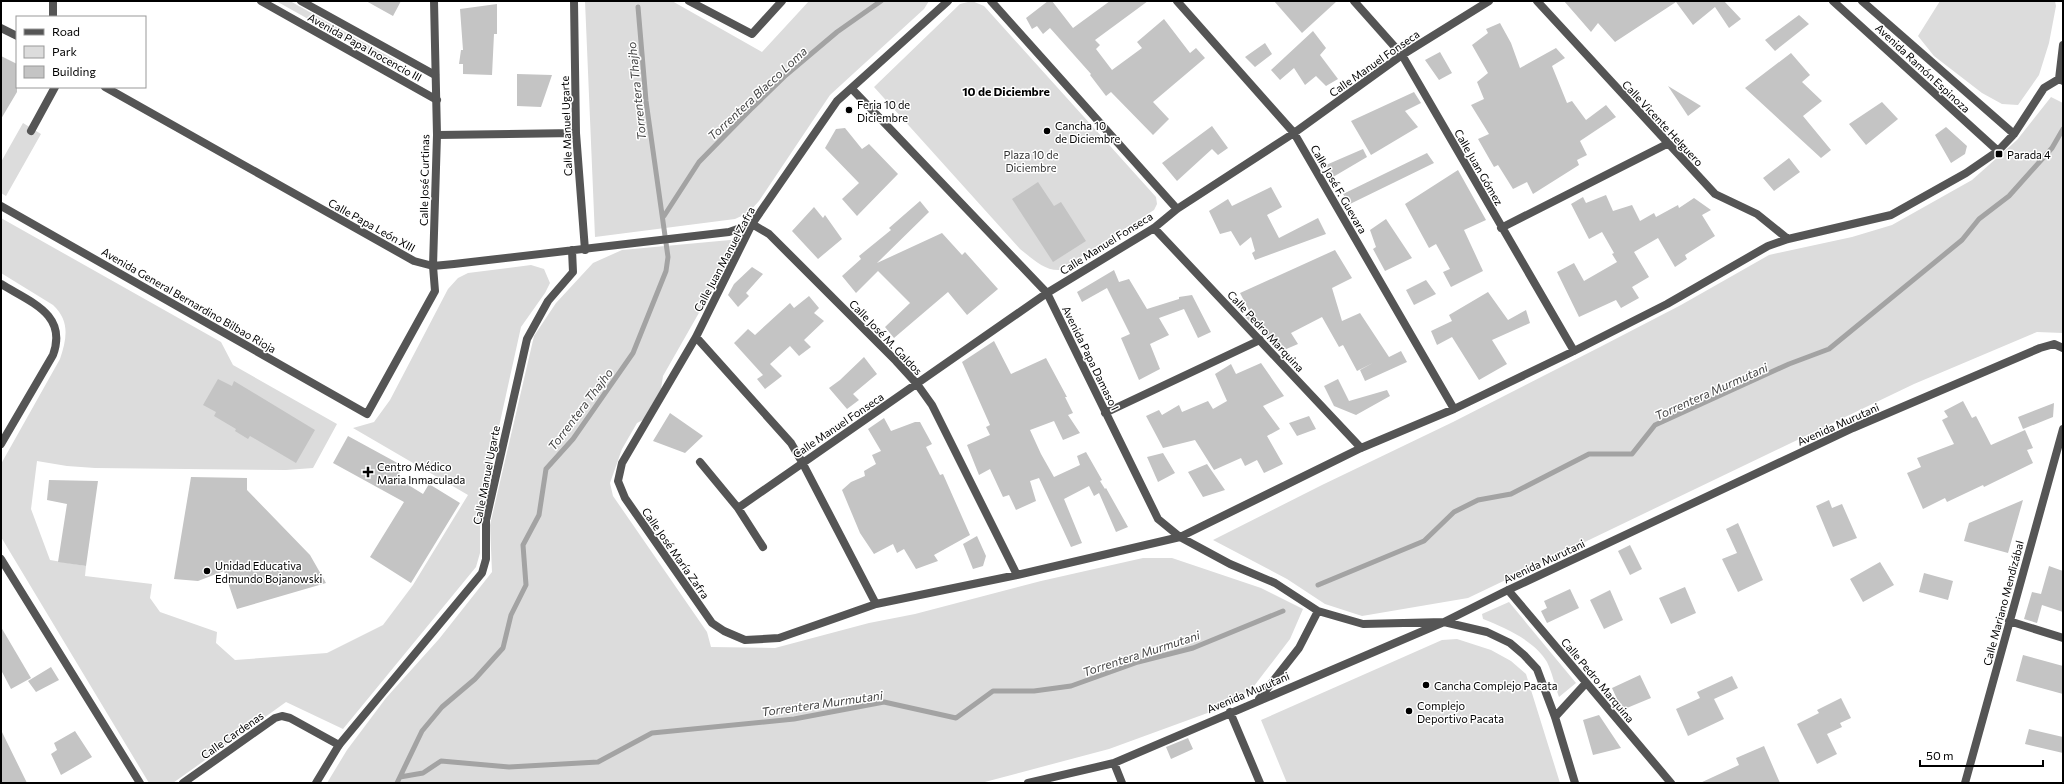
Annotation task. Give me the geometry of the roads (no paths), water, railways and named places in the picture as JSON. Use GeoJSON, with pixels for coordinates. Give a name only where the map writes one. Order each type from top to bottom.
{"type":"FeatureCollection","features":[{"type":"Feature","properties":{"kind":"street"},"geometry":{"type":"LineString","coordinates":[[53,1],[53,16]]}},
{"type":"Feature","properties":{"kind":"street","name":"Avenida Papa Inocencio III"},"geometry":{"type":"LineString","coordinates":[[261,1],[437,100]]}},
{"type":"Feature","properties":{"kind":"street","name":"Avenida Papa Inocencio III"},"geometry":{"type":"LineString","coordinates":[[301,1],[435,75]]}},
{"type":"Feature","properties":{"kind":"street","name":"Calle José Curtinas"},"geometry":{"type":"LineString","coordinates":[[367,414],[435,291],[433,266],[437,100],[435,75],[434,1]]}},
{"type":"Feature","properties":{"kind":"street","name":"Calle Manuel Ugarte"},"geometry":{"type":"LineString","coordinates":[[574,1],[576,133],[585,250]]}},
{"type":"Feature","properties":{"kind":"street"},"geometry":{"type":"LineString","coordinates":[[689,1],[752,34],[782,1]]}},
{"type":"Feature","properties":{"kind":"street","name":"Calle Juan Manuel Zafra"},"geometry":{"type":"LineString","coordinates":[[618,481],[622,463],[696,337],[752,224],[837,101],[948,1]]}},
{"type":"Feature","properties":{"kind":"street"},"geometry":{"type":"LineString","coordinates":[[991,1],[1178,209]]}},
{"type":"Feature","properties":{"kind":"street","name":"Calle José F. Guevara"},"geometry":{"type":"LineString","coordinates":[[1178,1],[1294,133],[1454,409]]}},
{"type":"Feature","properties":{"kind":"street","name":"Calle Juan Gómez"},"geometry":{"type":"LineString","coordinates":[[1354,1],[1402,55],[1501,228],[1574,351]]}},
{"type":"Feature","properties":{"kind":"street","name":"Calle Manuel Fonseca"},"geometry":{"type":"LineString","coordinates":[[738,508],[802,462],[1047,293],[1154,228],[1178,209],[1294,133],[1402,55],[1489,1]]}},
{"type":"Feature","properties":{"kind":"street","name":"Calle Vicente Helguero"},"geometry":{"type":"LineString","coordinates":[[1537,1],[1667,144],[1715,194],[1758,214],[1788,239]]}},
{"type":"Feature","properties":{"kind":"street","name":"Avenida Ramón Espinoza"},"geometry":{"type":"LineString","coordinates":[[1833,1],[1998,151]]}},
{"type":"Feature","properties":{"kind":"street","name":"Avenida Ramón Espinoza"},"geometry":{"type":"LineString","coordinates":[[1862,1],[2014,134]]}},
{"type":"Feature","properties":{"kind":"street"},"geometry":{"type":"LineString","coordinates":[[1,28],[16,36]]}},
{"type":"Feature","properties":{"kind":"street"},"geometry":{"type":"LineString","coordinates":[[2061,80],[2063,45]]}},
{"type":"Feature","properties":{"kind":"street","name":"Calle José María Zafra"},"geometry":{"type":"LineString","coordinates":[[618,481],[625,498],[712,623],[724,631],[745,640],[778,638],[876,604],[1017,575],[1180,537],[1362,448],[1454,409],[1574,351],[1667,304],[1768,246],[1788,239],[1891,215],[1966,173],[1998,151],[2014,134],[2044,88],[2061,80]]}},
{"type":"Feature","properties":{"kind":"street"},"geometry":{"type":"LineString","coordinates":[[31,130],[54,88]]}},
{"type":"Feature","properties":{"kind":"street","name":"Calle Papa León XIII"},"geometry":{"type":"LineString","coordinates":[[107,88],[414,261],[433,266],[572,250],[585,250],[642,241],[729,232],[752,224]]}},
{"type":"Feature","properties":{"kind":"street","name":"Avenida Papa Damaso I"},"geometry":{"type":"LineString","coordinates":[[852,89],[1047,293],[1158,519],[1180,537],[1230,564],[1275,583],[1318,611],[1363,624],[1444,622]]}},
{"type":"Feature","properties":{"kind":"street"},"geometry":{"type":"LineString","coordinates":[[437,135],[576,133]]}},
{"type":"Feature","properties":{"kind":"street"},"geometry":{"type":"LineString","coordinates":[[1501,228],[1667,144]]}},
{"type":"Feature","properties":{"kind":"street","name":"Avenida General Bernardino Bilbao Rioja"},"geometry":{"type":"LineString","coordinates":[[1,206],[367,414]]}},
{"type":"Feature","properties":{"kind":"street","name":"Calle José M. Galdos"},"geometry":{"type":"LineString","coordinates":[[752,224],[769,234],[896,361],[917,384],[932,405],[1017,575]]}},
{"type":"Feature","properties":{"kind":"street","name":"Calle Pedro Marquina"},"geometry":{"type":"LineString","coordinates":[[1154,228],[1362,448]]}},
{"type":"Feature","properties":{"kind":"street","name":"Calle Manuel Ugarte"},"geometry":{"type":"LineString","coordinates":[[316,783],[338,745],[482,573],[486,559],[486,520],[527,339],[548,301],[573,272],[572,250]]}},
{"type":"Feature","properties":{"kind":"street"},"geometry":{"type":"LineString","coordinates":[[1,284],[47,313],[55,325],[58,342],[53,355],[1,444]]}},
{"type":"Feature","properties":{"kind":"street"},"geometry":{"type":"LineString","coordinates":[[696,337],[791,444],[802,462],[876,604]]}},
{"type":"Feature","properties":{"kind":"street"},"geometry":{"type":"LineString","coordinates":[[1105,413],[1260,340]]}},
{"type":"Feature","properties":{"kind":"street","name":"Avenida Murutani"},"geometry":{"type":"LineString","coordinates":[[1028,783],[1114,763],[1230,712],[1444,622],[1508,590],[1853,428],[2040,348],[2054,344],[2063,348]]}},
{"type":"Feature","properties":{"kind":"street","name":"Calle Mariano Mendizábal"},"geometry":{"type":"LineString","coordinates":[[1965,783],[2063,429]]}},
{"type":"Feature","properties":{"kind":"street"},"geometry":{"type":"LineString","coordinates":[[700,462],[738,508],[762,547]]}},
{"type":"Feature","properties":{"kind":"street"},"geometry":{"type":"LineString","coordinates":[[1,559],[140,783]]}},
{"type":"Feature","properties":{"kind":"street","name":"Calle Pedro Marquina"},"geometry":{"type":"LineString","coordinates":[[1508,590],[1671,783]]}},
{"type":"Feature","properties":{"kind":"street"},"geometry":{"type":"LineString","coordinates":[[1259,700],[1299,648],[1318,611]]}},
{"type":"Feature","properties":{"kind":"street"},"geometry":{"type":"LineString","coordinates":[[2010,621],[2063,638]]}},
{"type":"Feature","properties":{"kind":"street"},"geometry":{"type":"LineString","coordinates":[[1444,622],[1487,632],[1510,643],[1537,669],[1555,717],[1575,783]]}},
{"type":"Feature","properties":{"kind":"street"},"geometry":{"type":"LineString","coordinates":[[1555,717],[1586,683]]}},
{"type":"Feature","properties":{"kind":"street"},"geometry":{"type":"LineString","coordinates":[[1230,712],[1260,783]]}},
{"type":"Feature","properties":{"kind":"street","name":"Calle Cardenas"},"geometry":{"type":"LineString","coordinates":[[183,783],[274,718],[282,716],[290,718],[338,745]]}},
{"type":"Feature","properties":{"kind":"street"},"geometry":{"type":"LineString","coordinates":[[1114,763],[1122,783]]}},
{"type":"Feature","properties":{"kind":"waterway","name":"Torrentera Blacco Loma"},"geometry":{"type":"LineString","coordinates":[[664,216],[699,162],[750,110],[786,75],[837,32],[881,1]]}},
{"type":"Feature","properties":{"kind":"waterway","name":"Torrentera Thajho"},"geometry":{"type":"LineString","coordinates":[[397,783],[422,731],[442,707],[475,679],[503,648],[511,615],[526,585],[523,545],[539,515],[546,469],[573,439],[633,353],[666,271],[668,257],[646,101],[638,7]]}},
{"type":"Feature","properties":{"kind":"waterway","name":"Torrentera Murmutani"},"geometry":{"type":"LineString","coordinates":[[1318,585],[1424,541],[1454,512],[1478,500],[1511,494],[1589,454],[1632,454],[1655,425],[1789,364],[1829,349],[1962,240],[1979,219],[2009,196],[2052,148],[2063,129]]}},
{"type":"Feature","properties":{"kind":"waterway","name":"Torrentera Murmutani"},"geometry":{"type":"LineString","coordinates":[[400,777],[423,773],[441,761],[509,767],[598,762],[652,733],[794,719],[884,702],[956,718],[993,691],[1034,691],[1071,686],[1138,662],[1193,648],[1283,611]]}},
{"type":"Feature","properties":{"kind":"place","name":"Feria 10 de Diciembre"},"geometry":{"type":"Point","coordinates":[849,110]}},
{"type":"Feature","properties":{"kind":"place","name":"Cancha 10 de Diciembre"},"geometry":{"type":"Point","coordinates":[1047,131]}},
{"type":"Feature","properties":{"kind":"place","name":"Parada 4"},"geometry":{"type":"Point","coordinates":[1999,154]}},
{"type":"Feature","properties":{"kind":"place","name":"Centro Médico Maria Inmaculada"},"geometry":{"type":"Point","coordinates":[368,472]}},
{"type":"Feature","properties":{"kind":"place","name":"Unidad Educativa Edmundo Bojanowski"},"geometry":{"type":"Point","coordinates":[207,571]}},
{"type":"Feature","properties":{"kind":"place","name":"Cancha Complejo Pacata"},"geometry":{"type":"Point","coordinates":[1426,685]}},
{"type":"Feature","properties":{"kind":"place","name":"Complejo Deportivo Pacata"},"geometry":{"type":"Point","coordinates":[1409,711]}},
{"type":"Feature","properties":{"kind":"district","name":"10 de Diciembre"},"geometry":{"type":"Point","coordinates":[1006,91]}},
{"type":"Feature","properties":{"kind":"park label","name":"Plaza 10 de Diciembre"},"geometry":{"type":"Point","coordinates":[1031,160]}}]}
